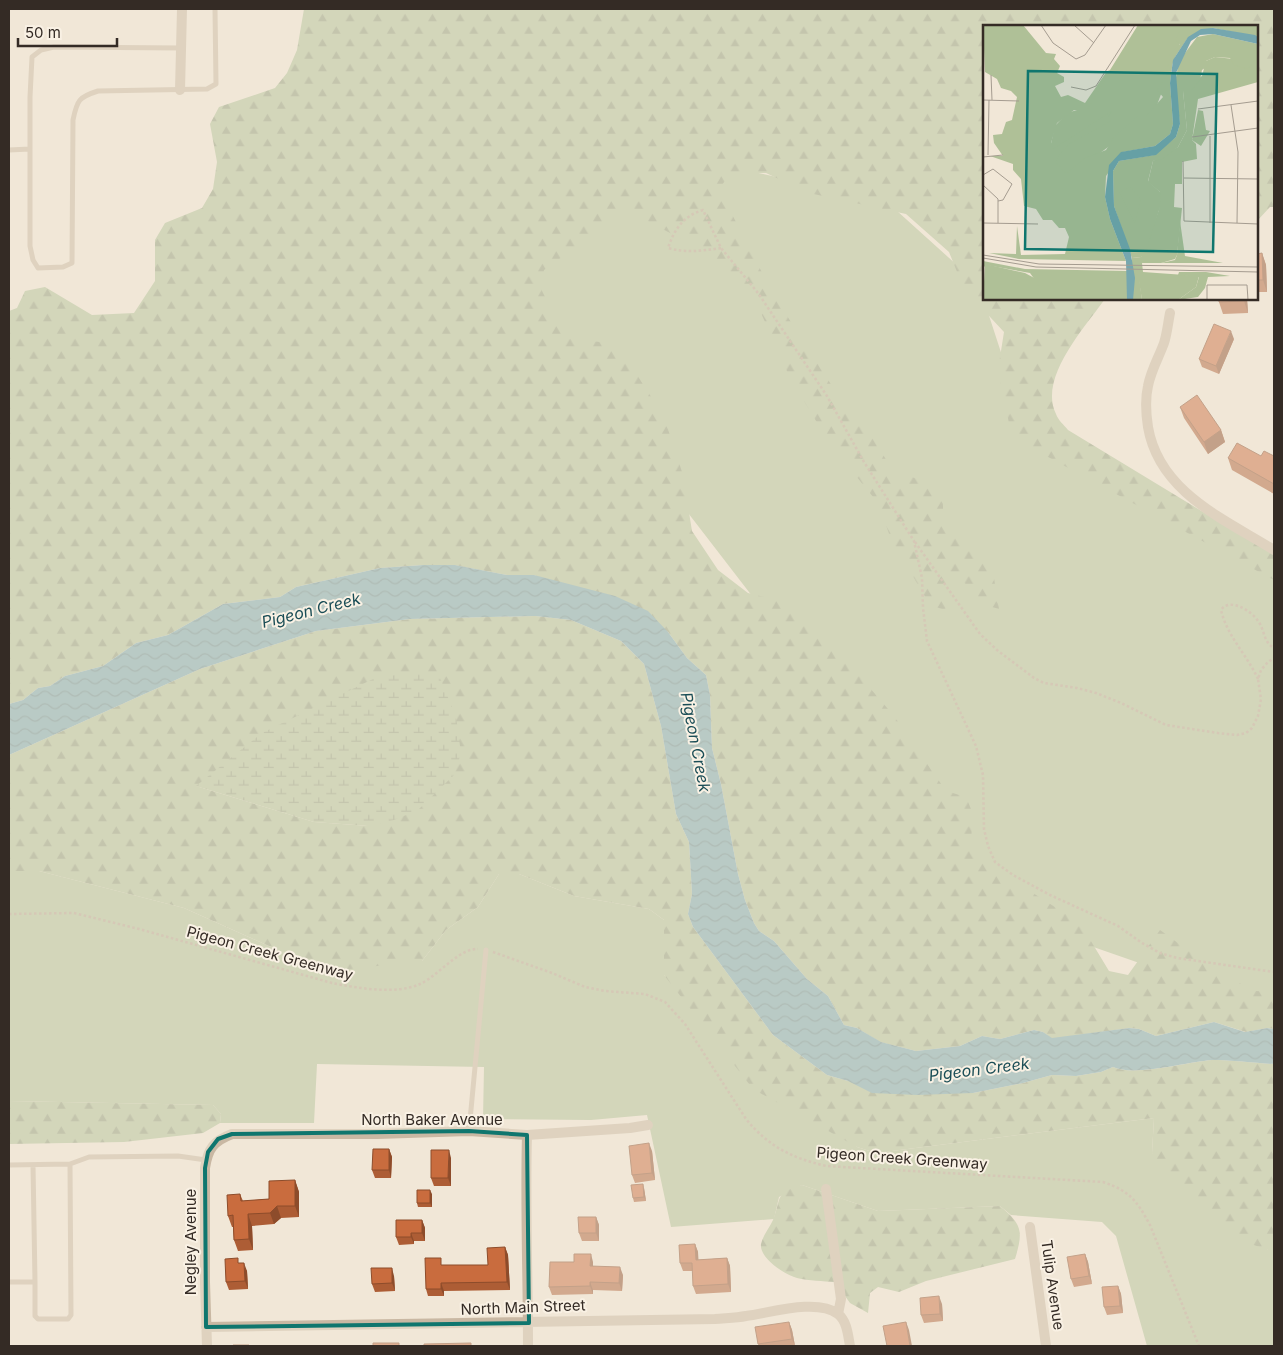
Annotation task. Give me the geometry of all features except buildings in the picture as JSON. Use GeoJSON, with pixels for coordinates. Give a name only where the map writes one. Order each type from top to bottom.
{"type":"FeatureCollection","features":[{"type":"Feature","properties":{"kind":"street"},"geometry":{"type":"LineString","coordinates":[[180,90],[182,9]]}},
{"type":"Feature","properties":{"kind":"street"},"geometry":{"type":"LineString","coordinates":[[1170,313],[1164,342],[1151,372],[1146,397],[1149,433],[1160,464],[1172,480],[1189,496],[1274,550]]}},
{"type":"Feature","properties":{"kind":"street","name":"North Baker Avenue"},"geometry":{"type":"LineString","coordinates":[[217,1140],[232,1134],[378,1134],[469,1131],[527,1135],[630,1128],[648,1125]]}},
{"type":"Feature","properties":{"kind":"street"},"geometry":{"type":"LineString","coordinates":[[527,1135],[528,1346]]}},
{"type":"Feature","properties":{"kind":"street","name":"Negley Avenue"},"geometry":{"type":"LineString","coordinates":[[207,1346],[204,1224],[206,1160],[208,1152],[217,1140]]}},
{"type":"Feature","properties":{"kind":"street"},"geometry":{"type":"LineString","coordinates":[[826,1189],[841,1299],[838,1314],[845,1323],[850,1346]]}},
{"type":"Feature","properties":{"kind":"street","name":"Tulip Avenue"},"geometry":{"type":"LineString","coordinates":[[1030,1227],[1046,1346]]}},
{"type":"Feature","properties":{"kind":"street","name":"North Main Street"},"geometry":{"type":"LineString","coordinates":[[206,1327],[715,1319],[743,1317],[811,1306],[828,1308],[838,1314]]}},
{"type":"Feature","properties":{"kind":"lane"},"geometry":{"type":"LineString","coordinates":[[181,48],[54,48],[41,50],[32,57],[30,246],[33,260],[38,268],[63,267],[72,263],[73,120],[76,104],[84,96],[98,91],[207,89],[216,84],[215,9]]}},
{"type":"Feature","properties":{"kind":"lane"},"geometry":{"type":"LineString","coordinates":[[9,150],[30,149]]}},
{"type":"Feature","properties":{"kind":"lane"},"geometry":{"type":"LineString","coordinates":[[469,1131],[486,950]]}},
{"type":"Feature","properties":{"kind":"lane"},"geometry":{"type":"LineString","coordinates":[[9,1165],[70,1164],[89,1157],[178,1156],[206,1160]]}},
{"type":"Feature","properties":{"kind":"lane"},"geometry":{"type":"LineString","coordinates":[[33,1165],[35,1316],[38,1319],[68,1319],[72,1315],[70,1164]]}},
{"type":"Feature","properties":{"kind":"lane"},"geometry":{"type":"LineString","coordinates":[[9,1282],[35,1282]]}},
{"type":"Feature","properties":{"kind":"path"},"geometry":{"type":"LineString","coordinates":[[721,248],[696,252],[678,251],[668,248],[673,233],[682,222],[694,213],[703,210],[721,248],[758,293],[827,396],[864,462],[914,541],[980,634],[997,650],[1034,678],[1044,683],[1096,693],[1166,725],[1187,730],[1237,735],[1246,733],[1252,728],[1258,716],[1260,699],[1258,679],[1224,621],[1221,610],[1224,606],[1233,604],[1253,615],[1260,622],[1263,636],[1268,644],[1274,648]]}},
{"type":"Feature","properties":{"kind":"path"},"geometry":{"type":"LineString","coordinates":[[914,541],[922,578],[927,641],[976,746],[984,775],[984,829],[988,846],[996,862],[1013,875],[1050,895],[1118,926],[1160,953],[1178,958],[1274,972]]}},
{"type":"Feature","properties":{"kind":"path"},"geometry":{"type":"LineString","coordinates":[[1258,679],[1261,670],[1274,658]]}},
{"type":"Feature","properties":{"kind":"path","name":"Pigeon Creek Greenway"},"geometry":{"type":"LineString","coordinates":[[9,914],[74,913],[139,929],[332,983],[359,988],[404,988],[420,984],[465,952],[476,948],[552,973],[585,987],[605,991],[645,994],[665,1002],[685,1024],[756,1132],[776,1147],[801,1160],[826,1166],[1103,1182],[1120,1187],[1141,1208],[1150,1225],[1199,1346]]}},
{"type":"Feature","properties":{"kind":"highlighted area"},"geometry":{"type":"Polygon","coordinates":[[[469,1131],[527,1135],[529,1323],[206,1327],[205,1168],[208,1152],[218,1139],[232,1134],[469,1131]]]}},
{"type":"Feature","properties":{"kind":"green space"},"geometry":{"type":"Polygon","coordinates":[[[304,9],[1274,9],[1274,207],[1270,207],[1258,220],[1258,25],[983,25],[983,300],[1104,300],[1076,338],[1058,369],[1053,385],[1052,400],[1058,418],[1068,430],[1274,555],[1274,580],[1039,452],[1010,428],[998,370],[1004,332],[964,289],[949,252],[906,214],[809,193],[766,173],[730,174],[719,189],[773,294],[848,411],[863,422],[893,471],[930,483],[943,497],[943,516],[993,572],[999,609],[982,604],[958,575],[945,610],[930,605],[891,539],[878,503],[830,444],[790,378],[757,304],[685,241],[627,210],[544,270],[541,289],[566,338],[608,343],[623,353],[664,417],[683,475],[692,531],[718,570],[748,593],[787,603],[814,623],[894,716],[946,791],[966,797],[973,814],[970,853],[1080,923],[1109,971],[1128,975],[1160,930],[1222,975],[1256,991],[1274,992],[1274,1029],[1267,1028],[1246,1032],[1214,1022],[1156,1036],[1139,1029],[1129,1028],[1052,1039],[1043,1032],[1034,1030],[1000,1039],[982,1036],[960,1046],[916,1051],[880,1042],[857,1028],[844,1025],[828,996],[807,979],[774,941],[759,931],[754,923],[738,874],[721,784],[712,748],[710,695],[706,675],[687,658],[668,632],[534,575],[507,575],[454,565],[380,568],[296,587],[280,597],[223,604],[168,635],[136,643],[103,666],[65,676],[50,686],[38,688],[23,700],[9,704],[9,311],[17,308],[25,291],[45,287],[92,315],[134,313],[155,281],[155,240],[165,223],[202,208],[213,189],[217,162],[210,124],[219,107],[275,88],[287,73],[297,50],[304,9]]]}},
{"type":"Feature","properties":{"kind":"green space"},"geometry":{"type":"Polygon","coordinates":[[[727,166],[886,201],[979,285],[1025,426],[1274,576],[1274,1010],[996,913],[528,305],[530,242],[727,166]]]}},
{"type":"Feature","properties":{"kind":"green space"},"geometry":{"type":"Polygon","coordinates":[[[535,616],[571,620],[621,641],[644,664],[661,726],[676,814],[689,842],[692,894],[688,914],[693,927],[773,1035],[827,1075],[848,1081],[973,1093],[1052,1075],[1076,1076],[1101,1072],[1113,1067],[1122,1070],[1147,1070],[1212,1060],[1274,1064],[1274,1250],[1268,1250],[1234,1238],[1159,1170],[1152,1153],[1154,1118],[876,1153],[857,1147],[753,1089],[664,975],[664,920],[649,909],[574,896],[519,874],[499,874],[478,907],[446,930],[422,961],[341,970],[298,959],[184,908],[39,871],[9,871],[9,755],[200,669],[316,631],[410,619],[535,616]],[[196,786],[314,822],[369,826],[196,786]]]}},
{"type":"Feature","properties":{"kind":"green space"},"geometry":{"type":"Polygon","coordinates":[[[418,671],[440,678],[456,717],[461,753],[454,775],[418,810],[394,820],[369,826],[314,822],[196,786],[262,733],[373,679],[418,671]]]}},
{"type":"Feature","properties":{"kind":"green space"},"geometry":{"type":"Polygon","coordinates":[[[9,871],[39,871],[184,908],[298,959],[422,961],[446,930],[478,907],[499,874],[519,874],[574,896],[649,909],[664,920],[664,975],[857,1147],[876,1153],[1154,1118],[1152,1153],[1268,1250],[1274,1250],[1274,1346],[1147,1346],[1116,1236],[1102,1222],[1011,1215],[1000,1206],[878,1211],[802,1185],[779,1197],[774,1219],[671,1227],[647,1115],[591,1120],[483,1119],[484,1067],[317,1064],[314,1123],[220,1123],[221,1114],[213,1105],[9,1101],[9,871]]]}},
{"type":"Feature","properties":{"kind":"green space"},"geometry":{"type":"Polygon","coordinates":[[[9,1101],[213,1105],[221,1114],[220,1123],[203,1133],[124,1142],[9,1144],[9,1101]]]}},
{"type":"Feature","properties":{"kind":"green space"},"geometry":{"type":"Polygon","coordinates":[[[802,1185],[878,1211],[1000,1206],[1013,1218],[1019,1230],[1020,1235],[1015,1259],[926,1281],[899,1292],[878,1287],[870,1293],[868,1313],[850,1303],[835,1282],[797,1278],[780,1270],[764,1255],[761,1244],[773,1220],[780,1197],[787,1191],[802,1185]]]}},
{"type":"Feature","properties":{"kind":"water","name":"Pigeon Creek"},"geometry":{"type":"Polygon","coordinates":[[[455,565],[507,575],[534,575],[615,596],[648,611],[668,632],[687,658],[706,675],[710,695],[712,748],[721,784],[738,874],[754,923],[759,931],[774,941],[807,979],[828,996],[844,1025],[857,1028],[881,1042],[916,1051],[960,1046],[982,1036],[1000,1039],[1034,1030],[1043,1032],[1052,1038],[1129,1028],[1139,1029],[1156,1036],[1214,1022],[1245,1032],[1267,1028],[1274,1029],[1274,1064],[1212,1060],[1147,1070],[1122,1070],[1113,1067],[1101,1072],[1076,1076],[1052,1075],[973,1093],[917,1095],[872,1093],[848,1081],[827,1075],[773,1035],[693,927],[688,914],[692,894],[689,842],[676,814],[661,726],[644,664],[621,641],[571,620],[535,616],[410,619],[316,631],[200,669],[9,755],[9,704],[23,700],[38,688],[50,686],[65,676],[103,666],[136,643],[168,635],[223,604],[280,597],[296,587],[380,568],[455,565]]]}}]}
